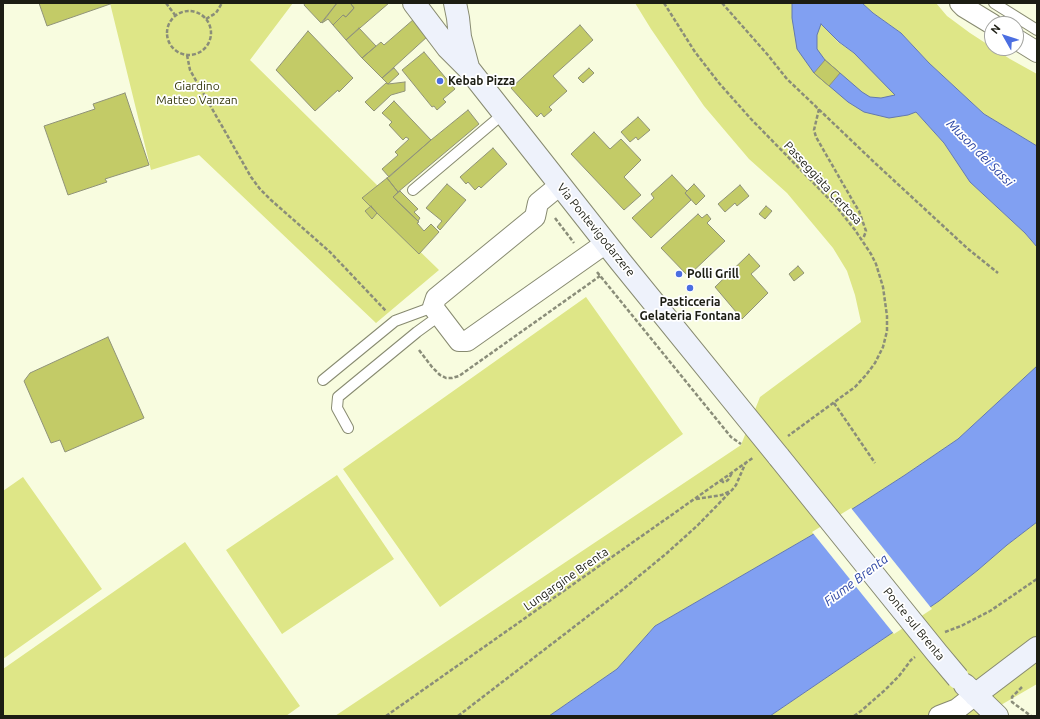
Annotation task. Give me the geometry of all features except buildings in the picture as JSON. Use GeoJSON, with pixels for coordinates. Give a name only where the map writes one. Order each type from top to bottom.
{"type":"FeatureCollection","features":[{"type":"Feature","properties":{"kind":"main road","name":"Via Pontevigodarzere"},"geometry":{"type":"LineString","coordinates":[[414,3],[448,48],[468,68],[606,243],[779,457]]}},
{"type":"Feature","properties":{"kind":"main road"},"geometry":{"type":"LineString","coordinates":[[443,3],[450,21],[460,38]]}},
{"type":"Feature","properties":{"kind":"main road"},"geometry":{"type":"LineString","coordinates":[[455,3],[460,38],[468,68]]}},
{"type":"Feature","properties":{"kind":"main road","name":"Ponte sul Brenta"},"geometry":{"type":"LineString","coordinates":[[779,457],[937,653],[958,678],[975,695]]}},
{"type":"Feature","properties":{"kind":"main road"},"geometry":{"type":"LineString","coordinates":[[996,716],[975,695],[1037,648]]}},
{"type":"Feature","properties":{"kind":"street"},"geometry":{"type":"LineString","coordinates":[[960,3],[984,19]]}},
{"type":"Feature","properties":{"kind":"street"},"geometry":{"type":"LineString","coordinates":[[1024,44],[1037,52]]}},
{"type":"Feature","properties":{"kind":"street"},"geometry":{"type":"LineString","coordinates":[[560,185],[538,203],[535,217],[436,298],[436,312],[459,341],[467,341],[606,243]]}},
{"type":"Feature","properties":{"kind":"street"},"geometry":{"type":"LineString","coordinates":[[939,716],[957,709],[975,695]]}},
{"type":"Feature","properties":{"kind":"lane"},"geometry":{"type":"LineString","coordinates":[[994,3],[1037,30]]}},
{"type":"Feature","properties":{"kind":"lane"},"geometry":{"type":"LineString","coordinates":[[412,190],[503,114]]}},
{"type":"Feature","properties":{"kind":"lane"},"geometry":{"type":"LineString","coordinates":[[323,380],[395,321],[436,312]]}},
{"type":"Feature","properties":{"kind":"lane"},"geometry":{"type":"LineString","coordinates":[[348,428],[337,408],[338,397],[417,332],[436,312]]}},
{"type":"Feature","properties":{"kind":"path"},"geometry":{"type":"LineString","coordinates":[[166,3],[176,15]]}},
{"type":"Feature","properties":{"kind":"path"},"geometry":{"type":"LineString","coordinates":[[206,19],[216,14],[222,3]]}},
{"type":"Feature","properties":{"kind":"path","name":"Passeggiata Certosa"},"geometry":{"type":"LineString","coordinates":[[664,3],[695,52],[720,84],[756,124],[836,206],[855,230],[876,264],[883,287],[887,316],[887,331],[883,347],[875,363],[855,387],[788,436]]}},
{"type":"Feature","properties":{"kind":"path"},"geometry":{"type":"LineString","coordinates":[[722,3],[768,54],[787,78],[944,227],[998,273]]}},
{"type":"Feature","properties":{"kind":"path"},"geometry":{"type":"LineString","coordinates":[[188,11],[201,14],[206,19],[211,33],[210,40],[201,51],[187,55],[174,49],[169,43],[167,28],[170,21],[176,15],[181,12],[188,11]]}},
{"type":"Feature","properties":{"kind":"path"},"geometry":{"type":"LineString","coordinates":[[187,55],[190,70],[251,177],[260,189],[330,252],[388,313]]}},
{"type":"Feature","properties":{"kind":"path"},"geometry":{"type":"LineString","coordinates":[[819,109],[814,130],[816,137],[860,211],[866,231],[862,240]]}},
{"type":"Feature","properties":{"kind":"path"},"geometry":{"type":"LineString","coordinates":[[554,217],[575,244]]}},
{"type":"Feature","properties":{"kind":"path"},"geometry":{"type":"LineString","coordinates":[[595,270],[731,437],[741,445]]}},
{"type":"Feature","properties":{"kind":"path"},"geometry":{"type":"LineString","coordinates":[[834,403],[875,463]]}},
{"type":"Feature","properties":{"kind":"path","name":"Lungargine Brenta"},"geometry":{"type":"LineString","coordinates":[[386,716],[755,456],[750,452]]}},
{"type":"Feature","properties":{"kind":"path"},"geometry":{"type":"LineString","coordinates":[[458,716],[649,568],[698,525],[736,485],[746,462]]}},
{"type":"Feature","properties":{"kind":"path"},"geometry":{"type":"LineString","coordinates":[[694,499],[722,495],[732,490]]}},
{"type":"Feature","properties":{"kind":"path"},"geometry":{"type":"LineString","coordinates":[[1023,686],[1012,697],[1012,702],[1031,716]]}},
{"type":"Feature","properties":{"kind":"green space","name":"Giardino Matteo Vanzan"},"geometry":{"type":"Polygon","coordinates":[[[110,3],[293,3],[250,60],[381,189],[368,201],[439,270],[376,323],[199,155],[151,170],[110,3]]]}},
{"type":"Feature","properties":{"kind":"green space"},"geometry":{"type":"Polygon","coordinates":[[[635,3],[805,3],[838,42],[854,53],[916,112],[944,143],[970,182],[1025,233],[1037,247],[1037,366],[958,439],[812,535],[655,626],[617,669],[549,716],[335,716],[741,445],[760,397],[861,322],[855,295],[847,271],[833,248],[787,193],[749,159],[704,106],[635,3]]]}},
{"type":"Feature","properties":{"kind":"green space"},"geometry":{"type":"Polygon","coordinates":[[[862,3],[936,3],[947,16],[984,42],[984,56],[1005,56],[1037,74],[1037,146],[984,114],[929,63],[901,33],[873,13],[862,3]]]}},
{"type":"Feature","properties":{"kind":"green space"},"geometry":{"type":"Polygon","coordinates":[[[586,297],[683,434],[440,607],[343,469],[586,297]]]}},
{"type":"Feature","properties":{"kind":"green space"},"geometry":{"type":"Polygon","coordinates":[[[337,475],[394,559],[282,634],[226,550],[337,475]]]}},
{"type":"Feature","properties":{"kind":"green space"},"geometry":{"type":"Polygon","coordinates":[[[23,477],[102,589],[3,659],[3,491],[23,477]]]}},
{"type":"Feature","properties":{"kind":"green space"},"geometry":{"type":"Polygon","coordinates":[[[1037,522],[1037,684],[982,716],[770,716],[939,601],[1037,522]]]}},
{"type":"Feature","properties":{"kind":"green space"},"geometry":{"type":"Polygon","coordinates":[[[185,542],[300,706],[286,716],[3,716],[3,669],[185,542]]]}},
{"type":"Feature","properties":{"kind":"water","name":"Muson dei Sassi"},"geometry":{"type":"Polygon","coordinates":[[[792,3],[862,3],[873,13],[901,33],[929,63],[984,114],[1037,146],[1037,247],[1025,233],[970,182],[944,143],[916,112],[889,118],[864,112],[848,102],[814,73],[797,49],[792,18],[792,3]],[[821,24],[817,35],[817,49],[825,60],[862,92],[870,97],[881,98],[895,95],[854,53],[839,42],[821,24]]]}},
{"type":"Feature","properties":{"kind":"water","name":"Fiume Brenta"},"geometry":{"type":"Polygon","coordinates":[[[1037,366],[1037,522],[939,601],[770,716],[549,716],[617,669],[655,626],[812,535],[958,439],[1037,366]]]}},
{"type":"Feature","properties":{"kind":"pier"},"geometry":{"type":"Polygon","coordinates":[[[851,508],[932,609],[894,634],[812,532],[851,508]]]}},
{"type":"Feature","properties":{"kind":"place","name":"Kebab Pizza"},"geometry":{"type":"Point","coordinates":[440,81]}},
{"type":"Feature","properties":{"kind":"place","name":"Polli Grill"},"geometry":{"type":"Point","coordinates":[679,274]}},
{"type":"Feature","properties":{"kind":"place","name":"Pasticceria Gelateria Fontana"},"geometry":{"type":"Point","coordinates":[690,288]}}]}
